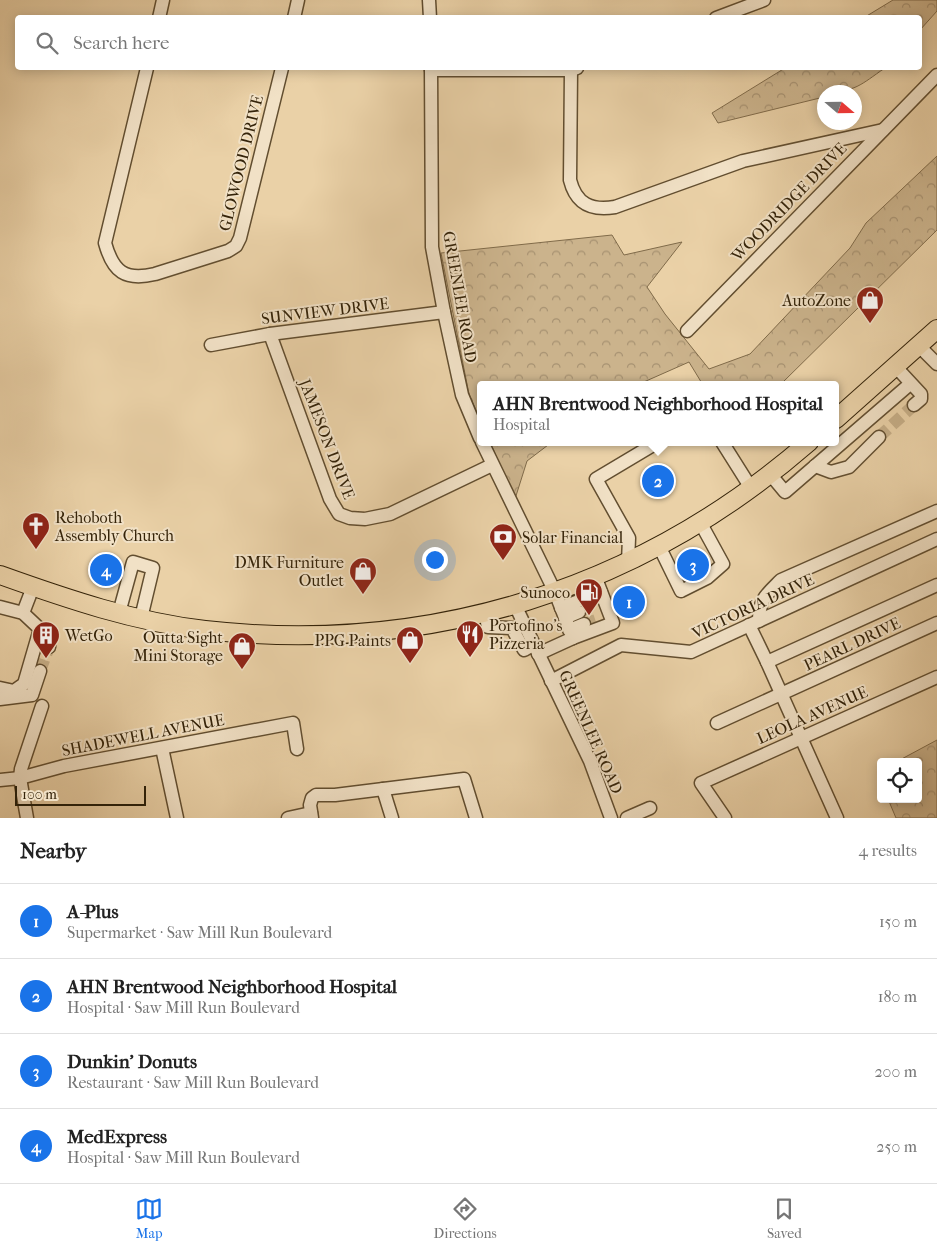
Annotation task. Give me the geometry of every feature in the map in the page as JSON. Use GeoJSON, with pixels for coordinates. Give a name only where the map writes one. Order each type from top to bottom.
{"type":"FeatureCollection","features":[{"type":"Feature","properties":{"kind":"highway"},"geometry":{"type":"LineString","coordinates":[[839,416],[937,329]]}},
{"type":"Feature","properties":{"kind":"highway"},"geometry":{"type":"LineString","coordinates":[[0,575],[119,613],[213,631],[267,635],[375,633],[425,626],[515,605],[564,617],[599,594],[628,562],[700,522],[752,488],[804,446]]}},
{"type":"Feature","properties":{"kind":"street"},"geometry":{"type":"LineString","coordinates":[[160,15],[163,0]]}},
{"type":"Feature","properties":{"kind":"street"},"geometry":{"type":"LineString","coordinates":[[295,15],[298,0]]}},
{"type":"Feature","properties":{"kind":"street"},"geometry":{"type":"LineString","coordinates":[[429,0],[430,15]]}},
{"type":"Feature","properties":{"kind":"street"},"geometry":{"type":"LineString","coordinates":[[724,15],[764,0]]}},
{"type":"Feature","properties":{"kind":"street","name":"GLOWOOD DRIVE"},"geometry":{"type":"LineString","coordinates":[[147,70],[105,243],[109,258],[117,269],[130,276],[155,274],[228,251],[236,246],[240,238],[282,70]]}},
{"type":"Feature","properties":{"kind":"street","name":"GREENLEE ROAD"},"geometry":{"type":"LineString","coordinates":[[431,70],[432,247],[462,395],[477,431]]}},
{"type":"Feature","properties":{"kind":"street"},"geometry":{"type":"LineString","coordinates":[[574,70],[570,180],[573,192],[580,200],[590,206],[604,209],[615,207],[743,160],[883,130]]}},
{"type":"Feature","properties":{"kind":"street","name":"WOODRIDGE DRIVE"},"geometry":{"type":"LineString","coordinates":[[687,331],[937,75]]}},
{"type":"Feature","properties":{"kind":"street","name":"SUNVIEW DRIVE"},"geometry":{"type":"LineString","coordinates":[[211,345],[270,334],[444,312]]}},
{"type":"Feature","properties":{"kind":"street","name":"JAMESON DRIVE"},"geometry":{"type":"LineString","coordinates":[[270,334],[330,499],[339,514],[350,518],[365,518],[390,514],[492,465]]}},
{"type":"Feature","properties":{"kind":"street"},"geometry":{"type":"LineString","coordinates":[[918,345],[937,364]]}},
{"type":"Feature","properties":{"kind":"street"},"geometry":{"type":"LineString","coordinates":[[895,366],[921,394],[920,399],[914,405]]}},
{"type":"Feature","properties":{"kind":"street"},"geometry":{"type":"LineString","coordinates":[[839,445],[910,384]]}},
{"type":"Feature","properties":{"kind":"street"},"geometry":{"type":"LineString","coordinates":[[815,466],[831,472],[849,467],[879,437]]}},
{"type":"Feature","properties":{"kind":"street"},"geometry":{"type":"LineString","coordinates":[[484,446],[564,617]]}},
{"type":"Feature","properties":{"kind":"street"},"geometry":{"type":"LineString","coordinates":[[628,562],[629,538],[596,479],[651,446]]}},
{"type":"Feature","properties":{"kind":"street"},"geometry":{"type":"LineString","coordinates":[[725,446],[752,488]]}},
{"type":"Feature","properties":{"kind":"street"},"geometry":{"type":"LineString","coordinates":[[770,474],[785,492],[838,446]]}},
{"type":"Feature","properties":{"kind":"street"},"geometry":{"type":"LineString","coordinates":[[837,818],[781,695],[767,662],[754,623],[765,595],[781,580],[937,511]]}},
{"type":"Feature","properties":{"kind":"street"},"geometry":{"type":"LineString","coordinates":[[629,538],[654,548],[681,591],[708,578],[723,564],[700,522]]}},
{"type":"Feature","properties":{"kind":"street","name":"VICTORIA DRIVE"},"geometry":{"type":"LineString","coordinates":[[551,681],[621,645],[691,652],[937,539]]}},
{"type":"Feature","properties":{"kind":"street"},"geometry":{"type":"LineString","coordinates":[[119,613],[132,562],[154,568],[141,618]]}},
{"type":"Feature","properties":{"kind":"street"},"geometry":{"type":"LineString","coordinates":[[767,662],[937,585]]}},
{"type":"Feature","properties":{"kind":"street"},"geometry":{"type":"LineString","coordinates":[[23,613],[33,587]]}},
{"type":"Feature","properties":{"kind":"street"},"geometry":{"type":"LineString","coordinates":[[564,617],[613,623],[604,616],[599,594]]}},
{"type":"Feature","properties":{"kind":"street","name":"GREENLEE ROAD"},"geometry":{"type":"LineString","coordinates":[[515,605],[590,761],[611,818]]}},
{"type":"Feature","properties":{"kind":"street"},"geometry":{"type":"LineString","coordinates":[[0,607],[23,613],[50,638],[49,647]]}},
{"type":"Feature","properties":{"kind":"street"},"geometry":{"type":"LineString","coordinates":[[485,613],[488,627],[512,628],[524,650],[536,649],[564,617]]}},
{"type":"Feature","properties":{"kind":"street"},"geometry":{"type":"LineString","coordinates":[[564,617],[582,618]]}},
{"type":"Feature","properties":{"kind":"street","name":"PEARL DRIVE"},"geometry":{"type":"LineString","coordinates":[[717,723],[937,623]]}},
{"type":"Feature","properties":{"kind":"street"},"geometry":{"type":"LineString","coordinates":[[0,688],[14,691],[24,684],[40,629]]}},
{"type":"Feature","properties":{"kind":"street"},"geometry":{"type":"LineString","coordinates":[[0,701],[26,700],[32,696],[40,671]]}},
{"type":"Feature","properties":{"kind":"street","name":"LEOLA AVENUE"},"geometry":{"type":"LineString","coordinates":[[725,818],[701,783],[937,677]]}},
{"type":"Feature","properties":{"kind":"street"},"geometry":{"type":"LineString","coordinates":[[27,818],[20,778],[24,757],[36,728],[42,706]]}},
{"type":"Feature","properties":{"kind":"street","name":"SHADEWELL AVENUE"},"geometry":{"type":"LineString","coordinates":[[0,780],[20,778],[64,766],[293,723],[297,749]]}},
{"type":"Feature","properties":{"kind":"street"},"geometry":{"type":"LineString","coordinates":[[162,748],[177,818]]}},
{"type":"Feature","properties":{"kind":"street"},"geometry":{"type":"LineString","coordinates":[[288,818],[312,816],[310,805],[312,798],[316,795],[335,795],[464,779],[476,818]]}},
{"type":"Feature","properties":{"kind":"street"},"geometry":{"type":"LineString","coordinates":[[383,789],[392,818]]}},
{"type":"Feature","properties":{"kind":"street"},"geometry":{"type":"LineString","coordinates":[[627,818],[650,808]]}},
{"type":"Feature","properties":{"kind":"green space"},"geometry":{"type":"Polygon","coordinates":[[[893,0],[937,0],[937,11],[922,28],[922,15],[868,15],[893,0]]]}},
{"type":"Feature","properties":{"kind":"green space"},"geometry":{"type":"Polygon","coordinates":[[[782,70],[882,70],[859,85],[817,85],[817,99],[718,123],[712,113],[782,70]]]}},
{"type":"Feature","properties":{"kind":"green space"},"geometry":{"type":"Polygon","coordinates":[[[937,156],[937,230],[784,381],[701,381],[689,362],[646,381],[477,381],[477,413],[469,394],[441,253],[612,235],[624,255],[682,242],[647,287],[665,314],[709,369],[750,354],[850,248],[866,223],[937,156]]]}},
{"type":"Feature","properties":{"kind":"green space"},"geometry":{"type":"Polygon","coordinates":[[[492,446],[547,446],[527,461],[515,499],[492,446]]]}},
{"type":"Feature","properties":{"kind":"green space"},"geometry":{"type":"Polygon","coordinates":[[[937,740],[937,818],[896,818],[890,803],[922,803],[922,758],[903,758],[937,740]]]}},
{"type":"Feature","properties":{"kind":"tunnel"},"geometry":{"type":"LineString","coordinates":[[879,437],[914,405]]}},
{"type":"Feature","properties":{"kind":"tunnel"},"geometry":{"type":"LineString","coordinates":[[579,612],[594,606]]}},
{"type":"Feature","properties":{"kind":"tunnel"},"geometry":{"type":"LineString","coordinates":[[584,624],[599,619]]}},
{"type":"Feature","properties":{"kind":"tunnel"},"geometry":{"type":"LineString","coordinates":[[40,671],[49,647]]}},
{"type":"Feature","properties":{"kind":"place","name":"AutoZone"},"geometry":{"type":"Point","coordinates":[870,324]}},
{"type":"Feature","properties":{"kind":"place","name":"AHN Brentwood Neighborhood Hospital"},"geometry":{"type":"Point","coordinates":[658,481]}},
{"type":"Feature","properties":{"kind":"place","name":"Rehoboth Assembly Church"},"geometry":{"type":"Point","coordinates":[36,550]}},
{"type":"Feature","properties":{"kind":"place","name":"Solar Financial"},"geometry":{"type":"Point","coordinates":[503,561]}},
{"type":"Feature","properties":{"kind":"place","name":"Dunkin' Donuts"},"geometry":{"type":"Point","coordinates":[693,565]}},
{"type":"Feature","properties":{"kind":"place","name":"MedExpress"},"geometry":{"type":"Point","coordinates":[106,570]}},
{"type":"Feature","properties":{"kind":"place","name":"DMK Furniture Outlet"},"geometry":{"type":"Point","coordinates":[363,595]}},
{"type":"Feature","properties":{"kind":"place","name":"A-Plus"},"geometry":{"type":"Point","coordinates":[629,602]}},
{"type":"Feature","properties":{"kind":"place","name":"Sunoco"},"geometry":{"type":"Point","coordinates":[589,616]}},
{"type":"Feature","properties":{"kind":"place","name":"Portofino's Pizzeria"},"geometry":{"type":"Point","coordinates":[470,658]}},
{"type":"Feature","properties":{"kind":"place","name":"WetGo"},"geometry":{"type":"Point","coordinates":[46,659]}},
{"type":"Feature","properties":{"kind":"place","name":"PPG Paints"},"geometry":{"type":"Point","coordinates":[410,664]}},
{"type":"Feature","properties":{"kind":"place","name":"Outta Sight Mini Storage"},"geometry":{"type":"Point","coordinates":[242,670]}}]}
